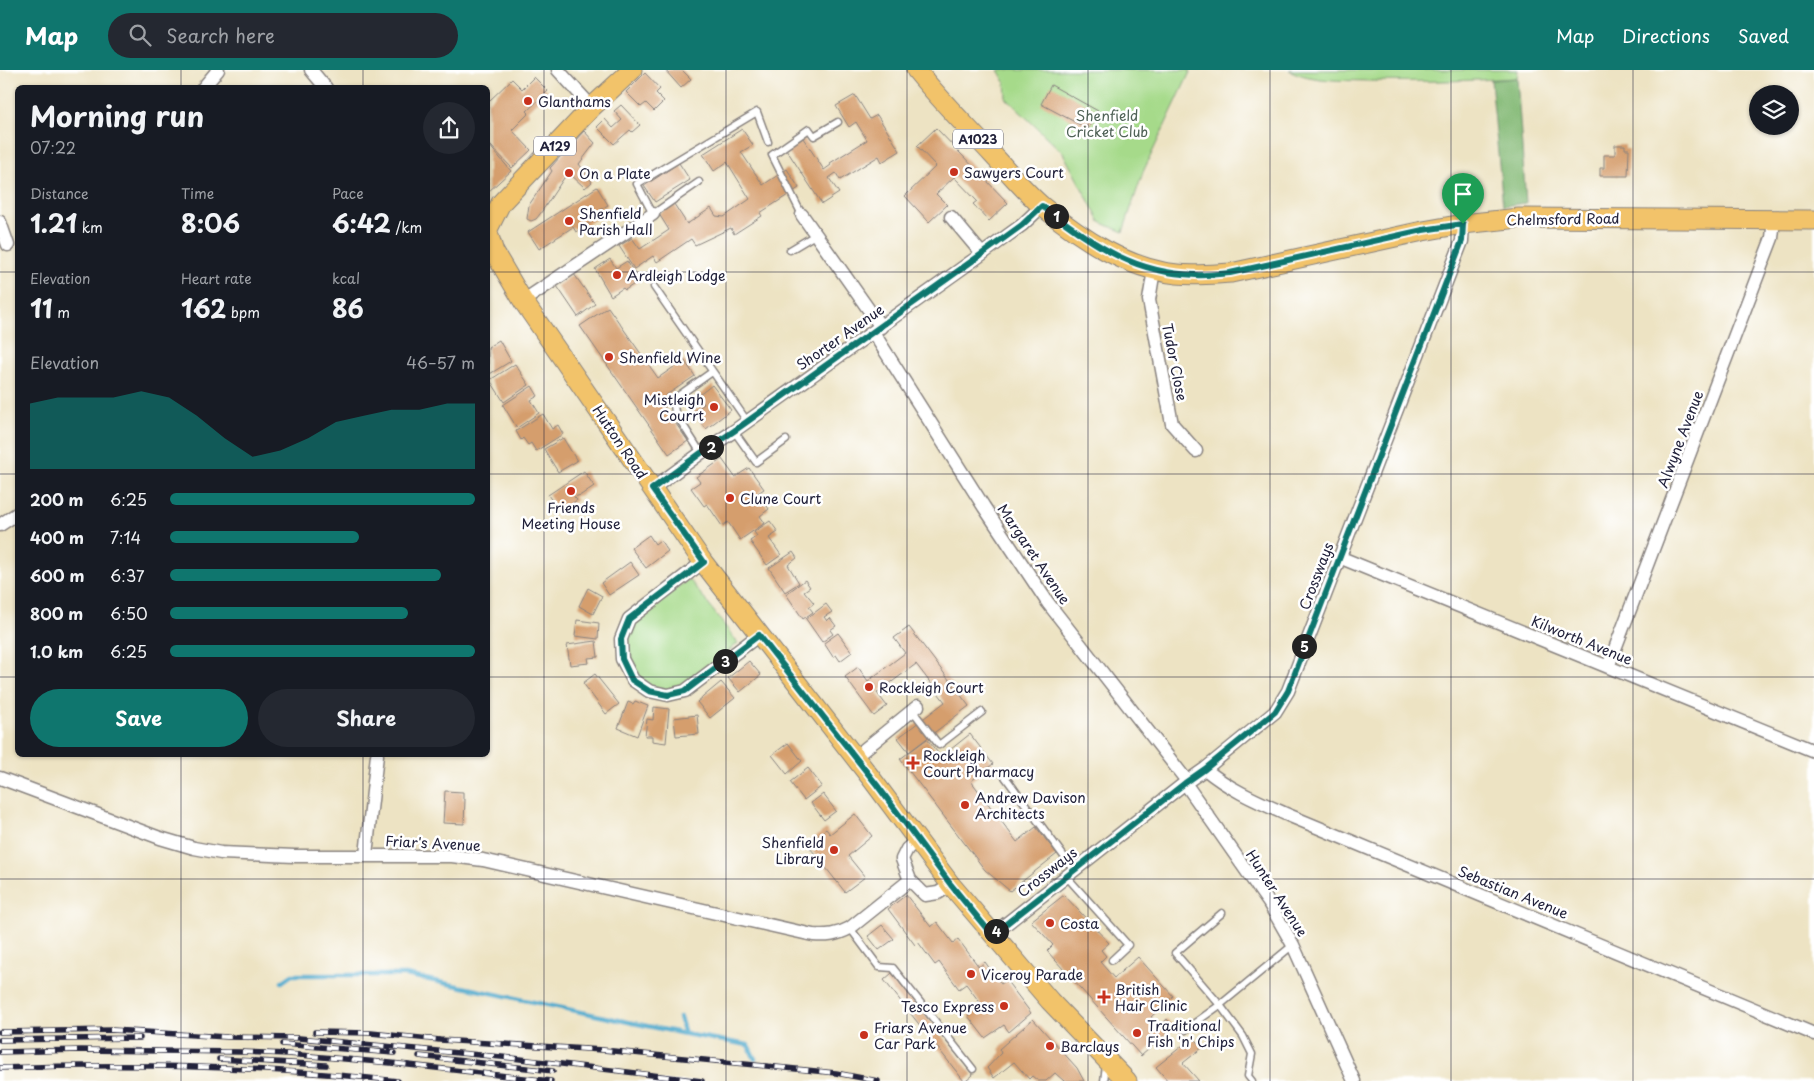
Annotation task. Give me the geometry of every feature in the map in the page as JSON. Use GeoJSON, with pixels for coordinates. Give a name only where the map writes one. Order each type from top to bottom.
{"type":"FeatureCollection","features":[{"type":"Feature","properties":{"kind":"main road","name":"Hutton Road"},"geometry":{"type":"LineString","coordinates":[[490,227],[501,203],[592,107],[632,70]]}},
{"type":"Feature","properties":{"kind":"main road","name":"Chelmsford Road"},"geometry":{"type":"LineString","coordinates":[[916,70],[934,92],[1042,206],[1092,243],[1121,258],[1154,270],[1176,274],[1199,276],[1230,273],[1423,230],[1519,218],[1814,220]]}},
{"type":"Feature","properties":{"kind":"main road","name":"Hutton Road"},"geometry":{"type":"LineString","coordinates":[[490,238],[494,252],[523,302],[652,489],[759,635],[855,757],[951,885],[992,935],[1050,1001],[1127,1081]]}},
{"type":"Feature","properties":{"kind":"street"},"geometry":{"type":"LineString","coordinates":[[206,85],[218,70]]}},
{"type":"Feature","properties":{"kind":"street"},"geometry":{"type":"LineString","coordinates":[[311,70],[324,85]]}},
{"type":"Feature","properties":{"kind":"street"},"geometry":{"type":"LineString","coordinates":[[558,70],[592,107]]}},
{"type":"Feature","properties":{"kind":"street","name":"Shorter Avenue"},"geometry":{"type":"LineString","coordinates":[[652,489],[1022,225],[1042,206]]}},
{"type":"Feature","properties":{"kind":"street"},"geometry":{"type":"LineString","coordinates":[[523,302],[654,214]]}},
{"type":"Feature","properties":{"kind":"street","name":"Margaret Avenue"},"geometry":{"type":"LineString","coordinates":[[802,215],[877,329],[984,507],[1048,602],[1186,782]]}},
{"type":"Feature","properties":{"kind":"street"},"geometry":{"type":"LineString","coordinates":[[951,217],[982,254]]}},
{"type":"Feature","properties":{"kind":"street","name":"Alwyne Avenue"},"geometry":{"type":"LineString","coordinates":[[1608,667],[1772,238],[1774,220]]}},
{"type":"Feature","properties":{"kind":"street"},"geometry":{"type":"LineString","coordinates":[[0,222],[9,244]]}},
{"type":"Feature","properties":{"kind":"street","name":"Crossways"},"geometry":{"type":"LineString","coordinates":[[992,935],[1205,769],[1275,712],[1282,702],[1288,691],[1462,241],[1463,224]]}},
{"type":"Feature","properties":{"kind":"street","name":"Tudor Close"},"geometry":{"type":"LineString","coordinates":[[1154,270],[1149,300],[1172,424],[1196,451]]}},
{"type":"Feature","properties":{"kind":"street"},"geometry":{"type":"LineString","coordinates":[[0,525],[15,515]]}},
{"type":"Feature","properties":{"kind":"street","name":"Kilworth Avenue"},"geometry":{"type":"LineString","coordinates":[[1339,557],[1814,751]]}},
{"type":"Feature","properties":{"kind":"street"},"geometry":{"type":"LineString","coordinates":[[704,562],[629,619],[621,639],[622,659],[632,680],[649,691],[668,695],[685,691],[759,635]]}},
{"type":"Feature","properties":{"kind":"street"},"geometry":{"type":"LineString","coordinates":[[855,757],[915,708]]}},
{"type":"Feature","properties":{"kind":"street"},"geometry":{"type":"LineString","coordinates":[[366,855],[377,757]]}},
{"type":"Feature","properties":{"kind":"street","name":"Sebastian Avenue"},"geometry":{"type":"LineString","coordinates":[[1205,769],[1220,782],[1288,815],[1814,1034]]}},
{"type":"Feature","properties":{"kind":"street","name":"Friar's Avenue"},"geometry":{"type":"LineString","coordinates":[[0,778],[160,838],[221,854],[452,856],[484,860],[813,935],[826,936],[840,933],[850,928],[910,880]]}},
{"type":"Feature","properties":{"kind":"street","name":"Hunter Avenue"},"geometry":{"type":"LineString","coordinates":[[1186,782],[1269,903],[1293,945],[1354,1081]]}},
{"type":"Feature","properties":{"kind":"street"},"geometry":{"type":"LineString","coordinates":[[917,840],[907,849],[902,859],[910,880],[925,894],[938,892],[951,885]]}},
{"type":"Feature","properties":{"kind":"lane"},"geometry":{"type":"LineString","coordinates":[[698,182],[654,214],[637,184],[757,112],[768,142]]}},
{"type":"Feature","properties":{"kind":"lane"},"geometry":{"type":"LineString","coordinates":[[802,215],[772,155],[809,129],[814,136],[838,122]]}},
{"type":"Feature","properties":{"kind":"lane"},"geometry":{"type":"LineString","coordinates":[[790,250],[815,235]]}},
{"type":"Feature","properties":{"kind":"lane"},"geometry":{"type":"LineString","coordinates":[[654,287],[747,421]]}},
{"type":"Feature","properties":{"kind":"lane"},"geometry":{"type":"LineString","coordinates":[[701,453],[674,409],[678,396],[712,372]]}},
{"type":"Feature","properties":{"kind":"lane"},"geometry":{"type":"LineString","coordinates":[[734,431],[756,462],[786,440]]}},
{"type":"Feature","properties":{"kind":"lane"},"geometry":{"type":"LineString","coordinates":[[915,708],[939,745],[982,712]]}},
{"type":"Feature","properties":{"kind":"lane"},"geometry":{"type":"LineString","coordinates":[[1003,774],[1070,873],[1128,945],[1112,960]]}},
{"type":"Feature","properties":{"kind":"lane"},"geometry":{"type":"LineString","coordinates":[[1222,913],[1175,953],[1220,1006],[1242,1036],[1252,1054],[1248,1076],[1252,1081]]}},
{"type":"Feature","properties":{"kind":"lane"},"geometry":{"type":"LineString","coordinates":[[850,928],[878,967],[893,968],[973,1069]]}},
{"type":"Feature","properties":{"kind":"lane"},"geometry":{"type":"LineString","coordinates":[[1185,1030],[1220,1006],[1293,945]]}},
{"type":"Feature","properties":{"kind":"lane"},"geometry":{"type":"LineString","coordinates":[[1104,1081],[1106,1061]]}},
{"type":"Feature","properties":{"kind":"green space","name":"Shenfield Cricket Club"},"geometry":{"type":"Polygon","coordinates":[[[998,70],[1191,70],[1143,172],[1123,232],[1100,222],[1063,153],[1006,98],[1005,82],[998,70]]]}},
{"type":"Feature","properties":{"kind":"green space"},"geometry":{"type":"Polygon","coordinates":[[[1289,70],[1518,70],[1517,78],[1461,81],[1368,81],[1327,80],[1307,77],[1289,70]]]}},
{"type":"Feature","properties":{"kind":"green space"},"geometry":{"type":"Polygon","coordinates":[[[1517,78],[1526,203],[1503,206],[1491,80],[1517,78]]]}},
{"type":"Feature","properties":{"kind":"green space"},"geometry":{"type":"Polygon","coordinates":[[[689,579],[738,643],[708,669],[684,684],[671,688],[659,688],[647,684],[635,673],[626,648],[627,634],[631,623],[689,579]]]}},
{"type":"Feature","properties":{"kind":"building"},"geometry":{"type":"Polygon","coordinates":[[[665,70],[682,70],[691,79],[681,88],[665,70]]]}},
{"type":"Feature","properties":{"kind":"building"},"geometry":{"type":"Polygon","coordinates":[[[645,73],[660,89],[656,93],[664,101],[654,111],[646,103],[641,107],[626,92],[645,73]]]}},
{"type":"Feature","properties":{"kind":"building"},"geometry":{"type":"Polygon","coordinates":[[[534,77],[548,91],[527,111],[529,113],[512,130],[531,150],[512,168],[490,145],[490,100],[512,79],[522,89],[534,77]]]}},
{"type":"Feature","properties":{"kind":"building"},"geometry":{"type":"Polygon","coordinates":[[[1051,85],[1098,111],[1088,129],[1041,104],[1051,85]]]}},
{"type":"Feature","properties":{"kind":"building"},"geometry":{"type":"Polygon","coordinates":[[[855,95],[870,119],[877,115],[900,151],[882,162],[879,156],[840,180],[836,173],[829,178],[839,193],[822,204],[786,149],[803,138],[824,170],[831,165],[830,163],[867,140],[856,122],[849,127],[836,106],[855,95]]]}},
{"type":"Feature","properties":{"kind":"building"},"geometry":{"type":"Polygon","coordinates":[[[621,105],[640,125],[632,132],[630,130],[614,144],[597,127],[605,119],[613,128],[622,120],[614,111],[621,105]]]}},
{"type":"Feature","properties":{"kind":"building","name":"Sawyers Court"},"geometry":{"type":"Polygon","coordinates":[[[936,128],[1008,203],[989,221],[973,204],[977,201],[954,177],[936,194],[947,205],[929,222],[905,196],[936,166],[917,146],[936,128]]]}},
{"type":"Feature","properties":{"kind":"building"},"geometry":{"type":"Polygon","coordinates":[[[742,129],[753,145],[741,152],[763,185],[787,169],[799,188],[760,213],[762,216],[734,234],[731,228],[695,245],[691,239],[657,262],[653,256],[634,269],[619,246],[632,238],[640,249],[669,230],[659,214],[674,204],[687,224],[711,208],[716,216],[724,217],[750,199],[727,162],[714,171],[703,154],[742,129]]]}},
{"type":"Feature","properties":{"kind":"building"},"geometry":{"type":"Polygon","coordinates":[[[584,131],[595,143],[579,164],[592,182],[585,188],[568,172],[536,219],[531,221],[527,219],[529,205],[552,171],[550,168],[584,131]]]}},
{"type":"Feature","properties":{"kind":"building"},"geometry":{"type":"Polygon","coordinates":[[[1615,145],[1625,145],[1625,149],[1629,149],[1628,176],[1600,176],[1600,168],[1604,168],[1604,155],[1615,155],[1615,145]]]}},
{"type":"Feature","properties":{"kind":"building"},"geometry":{"type":"Polygon","coordinates":[[[490,146],[511,171],[490,190],[490,146]]]}},
{"type":"Feature","properties":{"kind":"building"},"geometry":{"type":"Polygon","coordinates":[[[679,163],[690,180],[655,202],[644,186],[679,163]]]}},
{"type":"Feature","properties":{"kind":"building","name":"Shenfield Parish Hall"},"geometry":{"type":"Polygon","coordinates":[[[597,187],[608,205],[600,210],[603,214],[576,232],[573,227],[539,249],[528,232],[597,187]]]}},
{"type":"Feature","properties":{"kind":"building","name":"Ardleigh Lodge"},"geometry":{"type":"Polygon","coordinates":[[[610,259],[616,268],[627,261],[639,281],[611,296],[595,269],[610,259]]]}},
{"type":"Feature","properties":{"kind":"building"},"geometry":{"type":"Polygon","coordinates":[[[574,274],[595,304],[578,317],[557,286],[574,274]]]}},
{"type":"Feature","properties":{"kind":"building"},"geometry":{"type":"Polygon","coordinates":[[[608,307],[658,378],[684,360],[695,376],[665,396],[670,403],[664,407],[688,441],[669,454],[580,326],[608,307]]]}},
{"type":"Feature","properties":{"kind":"building"},"geometry":{"type":"Polygon","coordinates":[[[499,340],[511,361],[490,374],[490,346],[499,340]]]}},
{"type":"Feature","properties":{"kind":"building"},"geometry":{"type":"Polygon","coordinates":[[[515,364],[529,385],[504,402],[490,380],[515,364]]]}},
{"type":"Feature","properties":{"kind":"building","name":"Mistleigh Courrt"},"geometry":{"type":"Polygon","coordinates":[[[712,385],[731,410],[706,429],[693,412],[704,404],[698,396],[712,385]]]}},
{"type":"Feature","properties":{"kind":"building"},"geometry":{"type":"Polygon","coordinates":[[[532,386],[538,396],[531,400],[539,413],[517,428],[503,405],[532,386]]]}},
{"type":"Feature","properties":{"kind":"building"},"geometry":{"type":"Polygon","coordinates":[[[543,414],[552,429],[558,425],[563,434],[536,451],[531,443],[528,445],[523,438],[521,440],[516,431],[543,414]]]}},
{"type":"Feature","properties":{"kind":"building"},"geometry":{"type":"Polygon","coordinates":[[[563,438],[577,461],[558,472],[544,449],[563,438]]]}},
{"type":"Feature","properties":{"kind":"building","name":"Clune Court"},"geometry":{"type":"Polygon","coordinates":[[[722,459],[735,477],[749,468],[764,489],[758,493],[769,509],[760,516],[765,523],[740,540],[728,522],[722,526],[707,504],[704,506],[691,488],[700,482],[696,477],[722,459]]]}},
{"type":"Feature","properties":{"kind":"building","name":"Friends Meeting House"},"geometry":{"type":"Polygon","coordinates":[[[584,471],[594,486],[581,495],[574,497],[577,500],[560,512],[548,495],[584,471]]]}},
{"type":"Feature","properties":{"kind":"building"},"geometry":{"type":"Polygon","coordinates":[[[770,521],[778,532],[769,538],[781,555],[767,565],[750,541],[757,536],[754,532],[770,521]]]}},
{"type":"Feature","properties":{"kind":"building"},"geometry":{"type":"Polygon","coordinates":[[[649,535],[655,544],[660,540],[668,551],[646,568],[631,548],[649,535]]]}},
{"type":"Feature","properties":{"kind":"building"},"geometry":{"type":"Polygon","coordinates":[[[793,552],[797,558],[788,565],[799,583],[785,592],[769,568],[793,552]]]}},
{"type":"Feature","properties":{"kind":"building"},"geometry":{"type":"Polygon","coordinates":[[[630,562],[639,575],[609,595],[601,583],[630,562]]]}},
{"type":"Feature","properties":{"kind":"building"},"geometry":{"type":"Polygon","coordinates":[[[805,580],[810,587],[804,591],[814,603],[809,607],[813,612],[803,619],[786,594],[805,580]]]}},
{"type":"Feature","properties":{"kind":"building"},"geometry":{"type":"Polygon","coordinates":[[[588,588],[602,596],[593,614],[579,606],[588,588]]]}},
{"type":"Feature","properties":{"kind":"building"},"geometry":{"type":"Polygon","coordinates":[[[826,604],[832,612],[824,617],[827,621],[830,618],[836,626],[830,630],[833,634],[822,642],[806,619],[826,604]]]}},
{"type":"Feature","properties":{"kind":"building"},"geometry":{"type":"Polygon","coordinates":[[[577,620],[599,623],[598,639],[575,636],[577,620]]]}},
{"type":"Feature","properties":{"kind":"building","name":"Rockleigh Court"},"geometry":{"type":"Polygon","coordinates":[[[909,627],[969,706],[909,752],[898,738],[945,702],[916,664],[877,693],[887,706],[874,716],[845,677],[858,667],[868,681],[905,653],[894,638],[909,627]]]}},
{"type":"Feature","properties":{"kind":"building"},"geometry":{"type":"Polygon","coordinates":[[[838,633],[852,652],[840,661],[836,655],[833,657],[824,643],[838,633]]]}},
{"type":"Feature","properties":{"kind":"building"},"geometry":{"type":"Polygon","coordinates":[[[596,641],[598,657],[588,658],[589,663],[570,665],[567,645],[596,641]]]}},
{"type":"Feature","properties":{"kind":"building"},"geometry":{"type":"Polygon","coordinates":[[[749,661],[761,675],[740,692],[728,678],[749,661]]]}},
{"type":"Feature","properties":{"kind":"building"},"geometry":{"type":"Polygon","coordinates":[[[595,674],[619,704],[606,714],[583,683],[595,674]]]}},
{"type":"Feature","properties":{"kind":"building"},"geometry":{"type":"Polygon","coordinates":[[[721,682],[735,698],[710,718],[697,702],[721,682]]]}},
{"type":"Feature","properties":{"kind":"building"},"geometry":{"type":"Polygon","coordinates":[[[635,701],[648,706],[637,736],[618,728],[628,702],[633,704],[635,701]]]}},
{"type":"Feature","properties":{"kind":"building"},"geometry":{"type":"Polygon","coordinates":[[[654,707],[669,709],[666,743],[652,741],[652,736],[645,736],[647,719],[653,720],[654,707]]]}},
{"type":"Feature","properties":{"kind":"building"},"geometry":{"type":"Polygon","coordinates":[[[697,715],[699,734],[676,736],[674,718],[697,715]]]}},
{"type":"Feature","properties":{"kind":"building"},"geometry":{"type":"Polygon","coordinates":[[[970,734],[993,764],[971,781],[1017,842],[1036,827],[1057,854],[1010,891],[985,870],[900,759],[927,739],[941,757],[970,734]]]}},
{"type":"Feature","properties":{"kind":"building"},"geometry":{"type":"Polygon","coordinates":[[[788,743],[802,761],[787,774],[772,755],[788,743]]]}},
{"type":"Feature","properties":{"kind":"building"},"geometry":{"type":"Polygon","coordinates":[[[808,768],[822,786],[804,800],[790,782],[808,768]]]}},
{"type":"Feature","properties":{"kind":"building"},"geometry":{"type":"Polygon","coordinates":[[[445,791],[463,792],[463,799],[465,799],[464,824],[443,823],[445,791]]]}},
{"type":"Feature","properties":{"kind":"building"},"geometry":{"type":"Polygon","coordinates":[[[823,794],[836,811],[824,820],[811,803],[823,794]]]}},
{"type":"Feature","properties":{"kind":"building","name":"Shenfield Library"},"geometry":{"type":"Polygon","coordinates":[[[855,814],[872,836],[848,856],[865,877],[845,892],[807,844],[826,829],[830,834],[855,814]]]}},
{"type":"Feature","properties":{"kind":"building","name":"Viceroy Parade"},"geometry":{"type":"Polygon","coordinates":[[[906,895],[931,927],[937,922],[953,943],[958,939],[979,967],[985,962],[1001,984],[1006,980],[1031,1013],[1009,1032],[1004,1025],[985,1038],[968,1016],[981,1004],[966,984],[959,989],[939,962],[935,965],[918,942],[915,945],[888,909],[906,895]]]}},
{"type":"Feature","properties":{"kind":"building"},"geometry":{"type":"Polygon","coordinates":[[[1064,895],[1109,943],[1101,950],[1106,956],[1100,962],[1114,978],[1138,957],[1173,996],[1151,1017],[1160,1027],[1167,1019],[1174,1027],[1141,1056],[1047,951],[1053,945],[1031,921],[1064,895]]]}},
{"type":"Feature","properties":{"kind":"building"},"geometry":{"type":"Polygon","coordinates":[[[882,925],[894,939],[879,950],[868,936],[882,925]]]}},
{"type":"Feature","properties":{"kind":"building"},"geometry":{"type":"Polygon","coordinates":[[[892,973],[973,1075],[966,1081],[964,1081],[884,980],[892,973]]]}},
{"type":"Feature","properties":{"kind":"building"},"geometry":{"type":"Polygon","coordinates":[[[1033,1019],[1077,1068],[1084,1081],[1064,1081],[1055,1073],[1046,1081],[1038,1081],[1032,1076],[1029,1079],[1014,1062],[994,1078],[987,1068],[1001,1053],[999,1049],[1033,1019]]]}},
{"type":"Feature","properties":{"kind":"building"},"geometry":{"type":"Polygon","coordinates":[[[1193,1037],[1203,1047],[1183,1063],[1199,1081],[1168,1081],[1156,1067],[1193,1037]]]}},
{"type":"Feature","properties":{"kind":"waterway"},"geometry":{"type":"LineString","coordinates":[[282,982],[292,975],[406,975],[685,1034]]}},
{"type":"Feature","properties":{"kind":"waterway"},"geometry":{"type":"LineString","coordinates":[[680,1017],[685,1034],[748,1045],[755,1059]]}},
{"type":"Feature","properties":{"kind":"railway"},"geometry":{"type":"LineString","coordinates":[[0,1032],[112,1030],[227,1037],[299,1038],[512,1058],[702,1081]]}},
{"type":"Feature","properties":{"kind":"railway"},"geometry":{"type":"LineString","coordinates":[[315,1032],[371,1033],[440,1040],[603,1050],[836,1073],[878,1081]]}},
{"type":"Feature","properties":{"kind":"railway"},"geometry":{"type":"LineString","coordinates":[[0,1040],[140,1038]]}},
{"type":"Feature","properties":{"kind":"railway"},"geometry":{"type":"LineString","coordinates":[[282,1044],[394,1053]]}},
{"type":"Feature","properties":{"kind":"railway"},"geometry":{"type":"LineString","coordinates":[[0,1052],[81,1050],[288,1054],[391,1063],[551,1081]]}},
{"type":"Feature","properties":{"kind":"railway"},"geometry":{"type":"LineString","coordinates":[[419,1056],[553,1071]]}},
{"type":"Feature","properties":{"kind":"railway"},"geometry":{"type":"LineString","coordinates":[[219,1059],[326,1065]]}},
{"type":"Feature","properties":{"kind":"railway"},"geometry":{"type":"LineString","coordinates":[[0,1068],[199,1067],[299,1072],[398,1081]]}},
{"type":"Feature","properties":{"kind":"place","name":"Glanthams"},"geometry":{"type":"Point","coordinates":[528,101]}},
{"type":"Feature","properties":{"kind":"place","name":"Sawyers Court"},"geometry":{"type":"Point","coordinates":[954,172]}},
{"type":"Feature","properties":{"kind":"place","name":"On a Plate"},"geometry":{"type":"Point","coordinates":[569,173]}},
{"type":"Feature","properties":{"kind":"place","name":"Shenfield Parish Hall"},"geometry":{"type":"Point","coordinates":[569,221]}},
{"type":"Feature","properties":{"kind":"place","name":"Ardleigh Lodge"},"geometry":{"type":"Point","coordinates":[617,275]}},
{"type":"Feature","properties":{"kind":"place","name":"Shenfield Wine"},"geometry":{"type":"Point","coordinates":[609,357]}},
{"type":"Feature","properties":{"kind":"place","name":"Mistleigh Courrt"},"geometry":{"type":"Point","coordinates":[714,407]}},
{"type":"Feature","properties":{"kind":"place","name":"Friends Meeting House"},"geometry":{"type":"Point","coordinates":[571,491]}},
{"type":"Feature","properties":{"kind":"place","name":"Clune Court"},"geometry":{"type":"Point","coordinates":[730,498]}},
{"type":"Feature","properties":{"kind":"place","name":"Rockleigh Court"},"geometry":{"type":"Point","coordinates":[869,687]}},
{"type":"Feature","properties":{"kind":"place","name":"Rockleigh Court Pharmacy"},"geometry":{"type":"Point","coordinates":[913,763]}},
{"type":"Feature","properties":{"kind":"place","name":"Andrew Davison Architects"},"geometry":{"type":"Point","coordinates":[965,805]}},
{"type":"Feature","properties":{"kind":"place","name":"Shenfield Library"},"geometry":{"type":"Point","coordinates":[834,850]}},
{"type":"Feature","properties":{"kind":"place","name":"Costa"},"geometry":{"type":"Point","coordinates":[1050,923]}},
{"type":"Feature","properties":{"kind":"place","name":"Viceroy Parade"},"geometry":{"type":"Point","coordinates":[971,974]}},
{"type":"Feature","properties":{"kind":"place","name":"British Hair Clinic"},"geometry":{"type":"Point","coordinates":[1104,997]}},
{"type":"Feature","properties":{"kind":"place","name":"Tesco Express"},"geometry":{"type":"Point","coordinates":[1004,1006]}},
{"type":"Feature","properties":{"kind":"place","name":"Traditional Fish 'n' Chips"},"geometry":{"type":"Point","coordinates":[1137,1033]}},
{"type":"Feature","properties":{"kind":"place","name":"Friars Avenue Car Park"},"geometry":{"type":"Point","coordinates":[864,1035]}},
{"type":"Feature","properties":{"kind":"place","name":"Barclays"},"geometry":{"type":"Point","coordinates":[1050,1046]}},
{"type":"Feature","properties":{"kind":"route"},"geometry":{"type":"LineString","coordinates":[[1042,206],[1092,243],[1121,258],[1154,270],[1199,276],[1230,273],[1423,230],[1463,224],[1462,241],[1288,691],[1282,702],[1275,712],[1205,769],[1078,866],[992,935],[951,885],[877,785],[759,635],[685,691],[668,695],[649,691],[632,680],[622,659],[621,639],[629,619],[704,562],[652,489],[934,289],[1022,225],[1042,206]]}}]}
